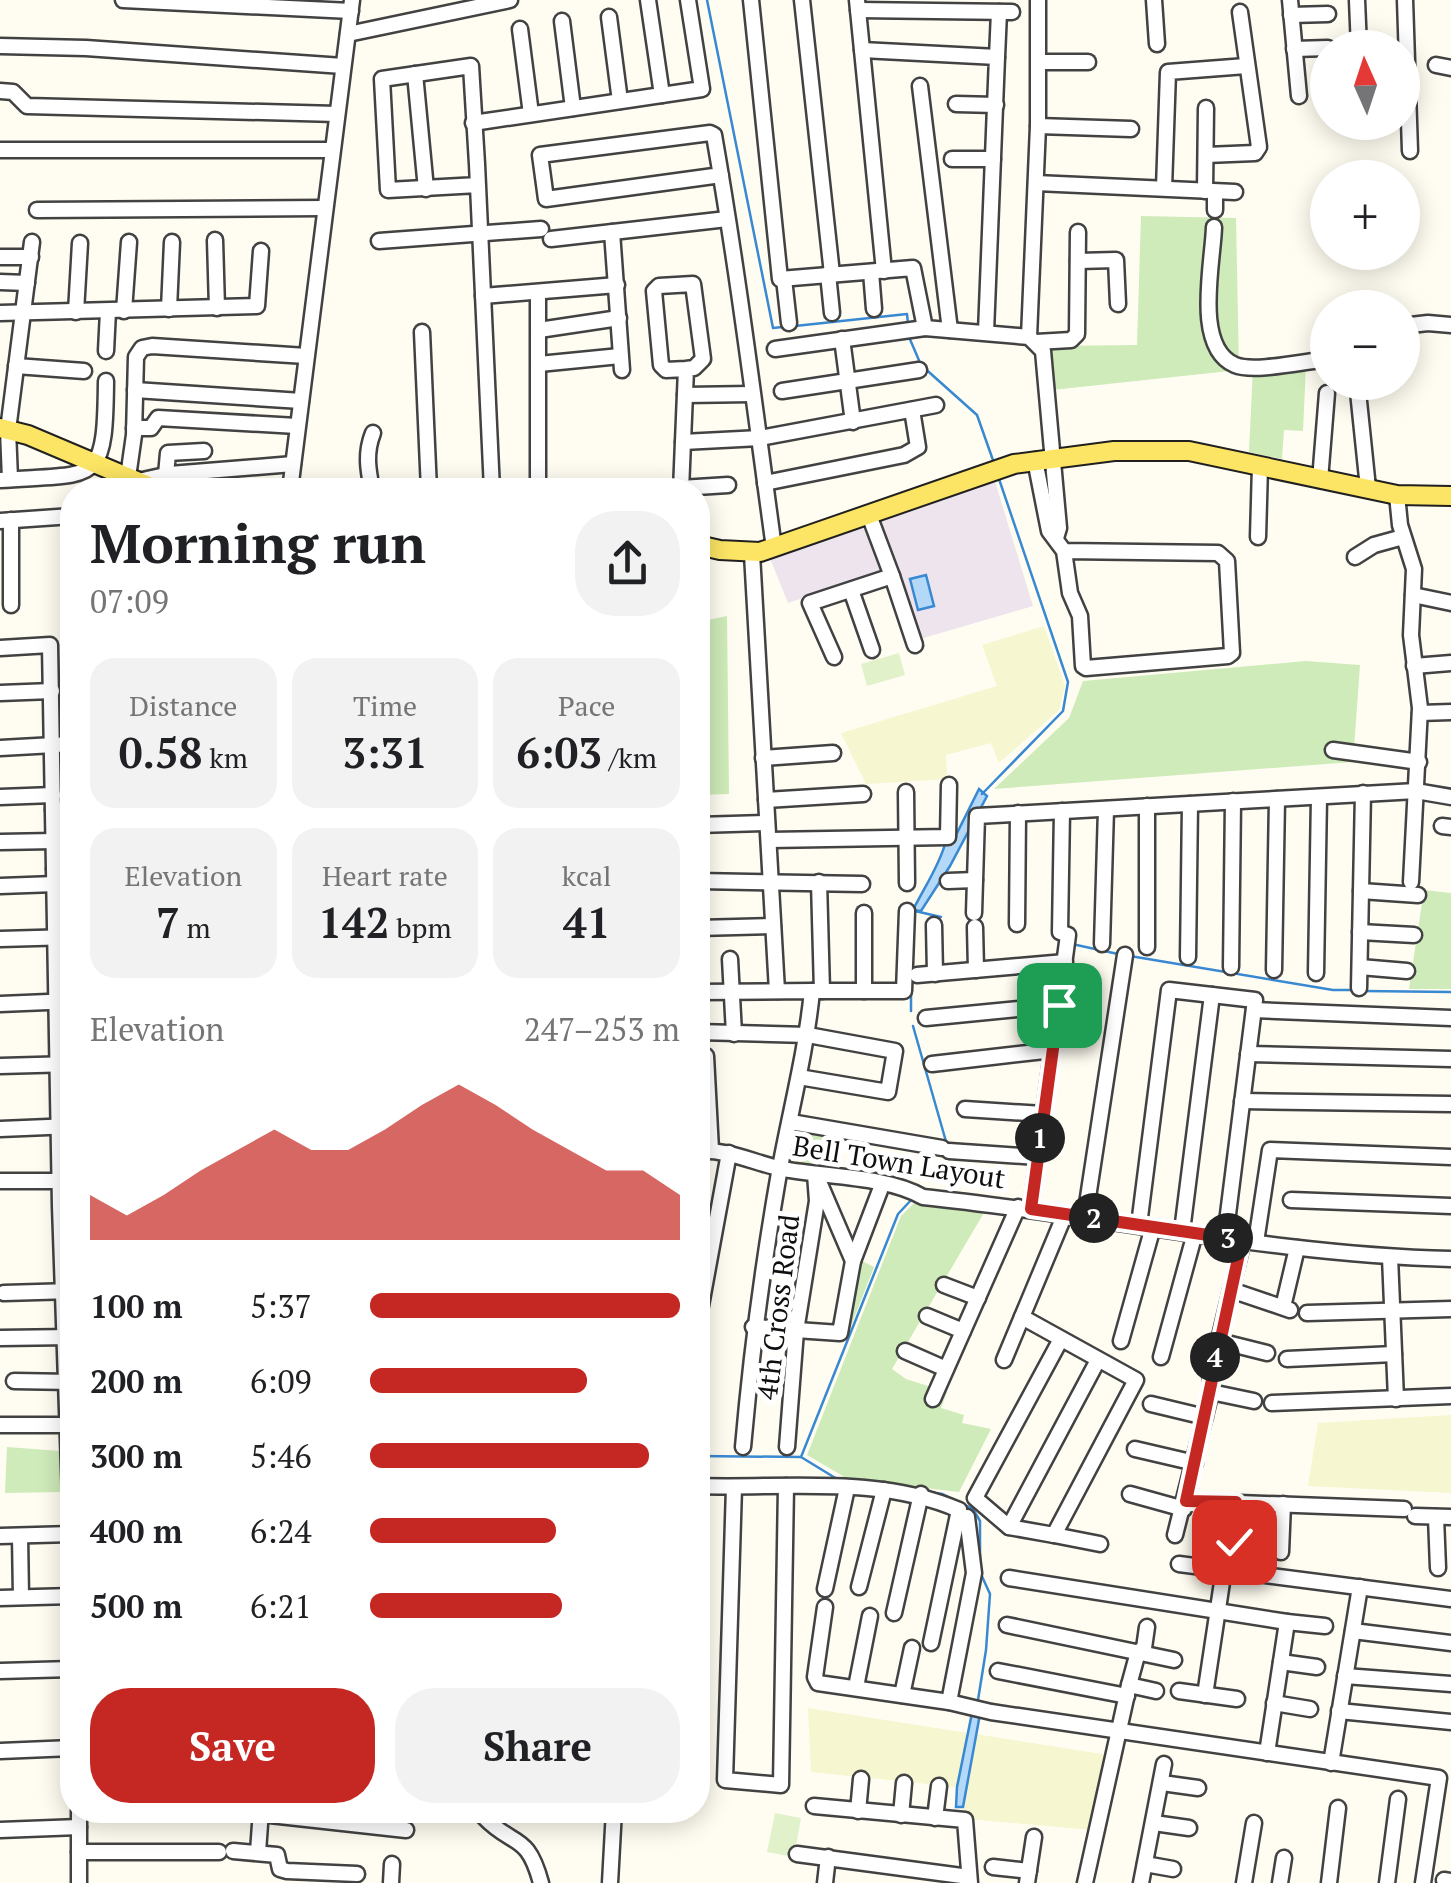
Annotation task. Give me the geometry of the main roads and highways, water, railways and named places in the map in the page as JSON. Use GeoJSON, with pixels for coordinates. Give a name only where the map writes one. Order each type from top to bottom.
{"type":"FeatureCollection","features":[{"type":"Feature","properties":{"kind":"main road"},"geometry":{"type":"LineString","coordinates":[[4,429],[136,478]]}},
{"type":"Feature","properties":{"kind":"main road"},"geometry":{"type":"LineString","coordinates":[[710,547],[752,554],[943,486],[1043,458],[1114,451],[1189,450],[1397,495],[1451,496]]}},
{"type":"Feature","properties":{"kind":"water"},"geometry":{"type":"Polygon","coordinates":[[[926,575],[934,606],[918,610],[910,579],[926,575]]]}},
{"type":"Feature","properties":{"kind":"water"},"geometry":{"type":"Polygon","coordinates":[[[979,789],[987,796],[950,866],[921,911],[913,910],[945,844],[952,843],[979,789]]]}},
{"type":"Feature","properties":{"kind":"water"},"geometry":{"type":"Polygon","coordinates":[[[972,1713],[980,1714],[963,1807],[956,1807],[957,1787],[972,1713]]]}},
{"type":"Feature","properties":{"kind":"waterway"},"geometry":{"type":"LineString","coordinates":[[707,0],[773,328],[782,327]]}},
{"type":"Feature","properties":{"kind":"waterway"},"geometry":{"type":"LineString","coordinates":[[795,326],[907,314],[908,324]]}},
{"type":"Feature","properties":{"kind":"waterway"},"geometry":{"type":"LineString","coordinates":[[909,337],[921,365],[977,415],[994,463]]}},
{"type":"Feature","properties":{"kind":"waterway"},"geometry":{"type":"LineString","coordinates":[[982,794],[1063,711],[1068,682],[998,476]]}},
{"type":"Feature","properties":{"kind":"waterway"},"geometry":{"type":"LineString","coordinates":[[915,911],[941,917]]}},
{"type":"Feature","properties":{"kind":"waterway"},"geometry":{"type":"LineString","coordinates":[[1072,944],[1118,954]]}},
{"type":"Feature","properties":{"kind":"waterway"},"geometry":{"type":"LineString","coordinates":[[1130,956],[1333,990],[1355,990]]}},
{"type":"Feature","properties":{"kind":"waterway"},"geometry":{"type":"LineString","coordinates":[[911,988],[911,1011]]}},
{"type":"Feature","properties":{"kind":"waterway"},"geometry":{"type":"LineString","coordinates":[[1363,991],[1451,992]]}},
{"type":"Feature","properties":{"kind":"waterway"},"geometry":{"type":"LineString","coordinates":[[913,1026],[947,1145]]}},
{"type":"Feature","properties":{"kind":"waterway"},"geometry":{"type":"LineString","coordinates":[[837,1479],[801,1457],[898,1214],[913,1198]]}},
{"type":"Feature","properties":{"kind":"waterway"},"geometry":{"type":"LineString","coordinates":[[710,1456],[801,1457]]}},
{"type":"Feature","properties":{"kind":"waterway"},"geometry":{"type":"LineString","coordinates":[[929,1492],[973,1509],[980,1521],[980,1572],[990,1594],[978,1700]]}}]}
